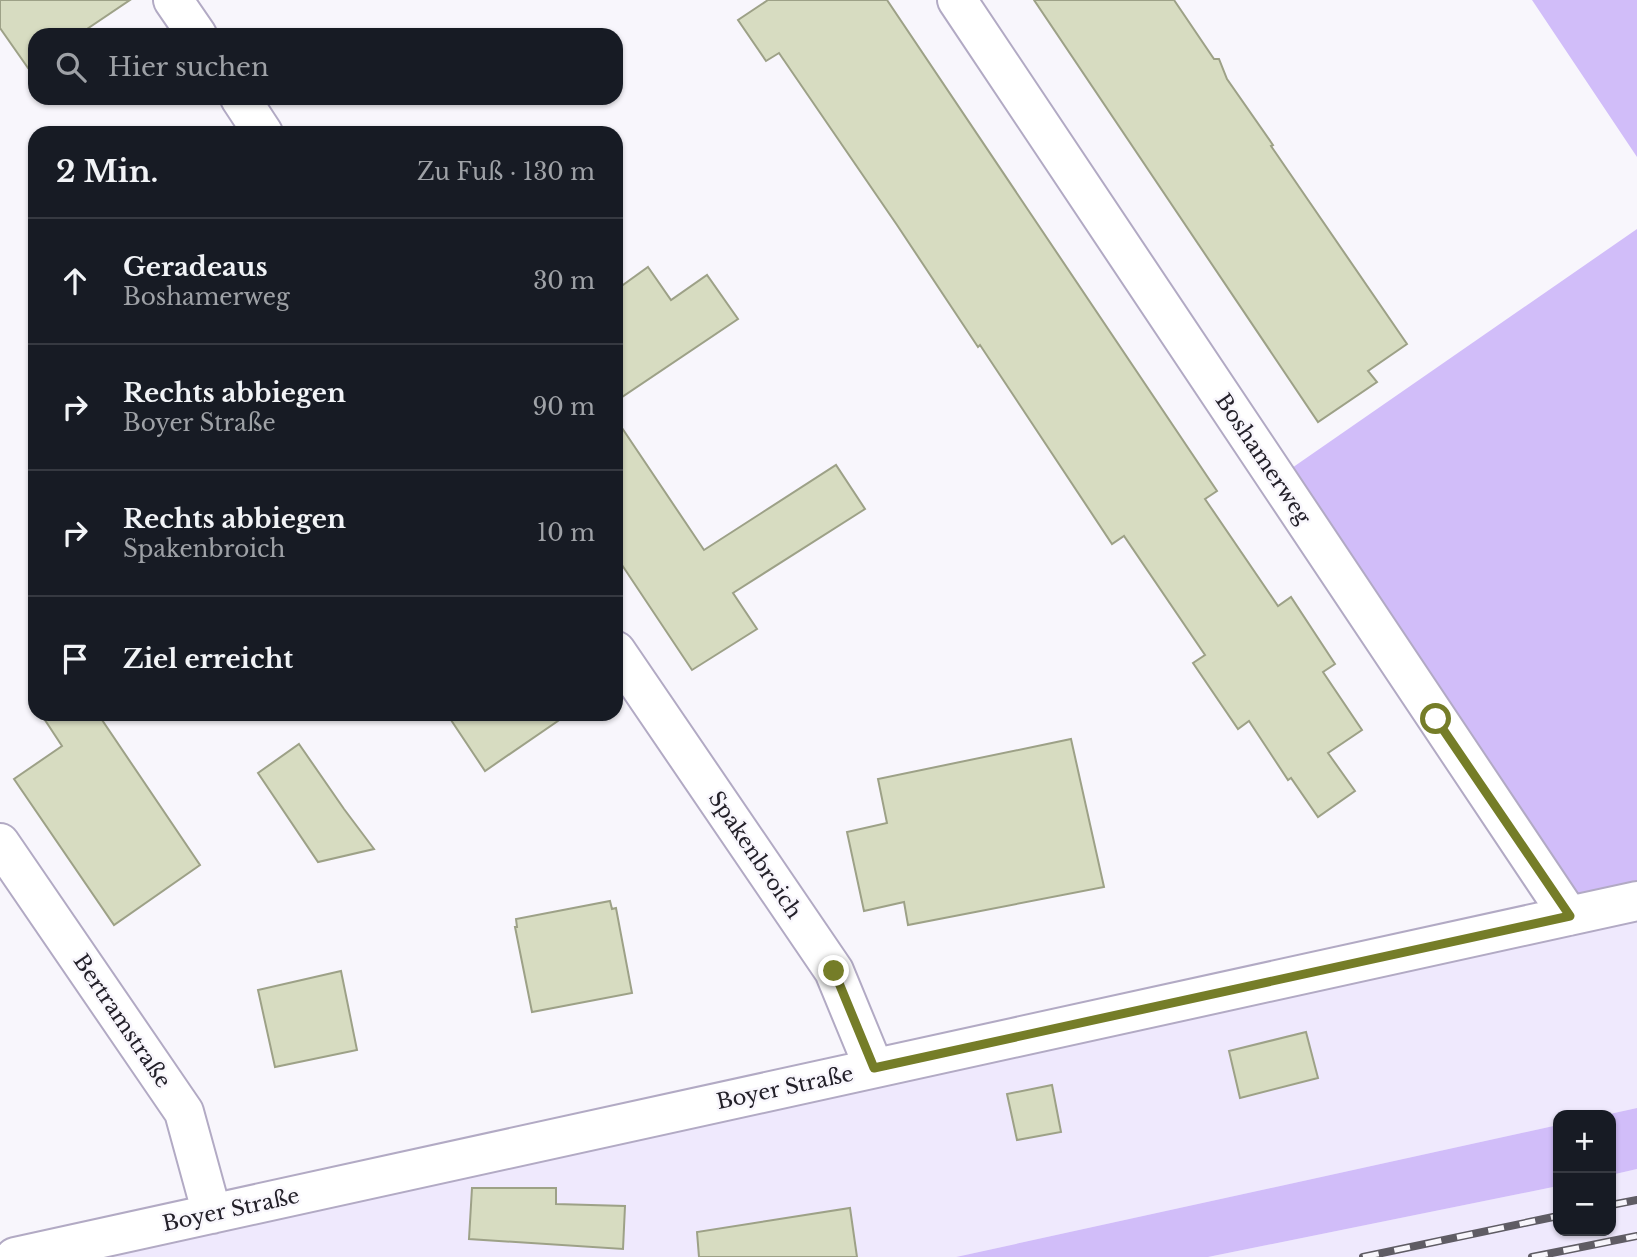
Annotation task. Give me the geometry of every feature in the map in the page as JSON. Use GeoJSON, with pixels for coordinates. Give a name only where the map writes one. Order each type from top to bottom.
{"type":"FeatureCollection","features":[{"type":"Feature","properties":{"kind":"street"},"geometry":{"type":"LineString","coordinates":[[173,0],[192,28]]}},
{"type":"Feature","properties":{"kind":"street","name":"Boshamerweg"},"geometry":{"type":"LineString","coordinates":[[957,0],[1570,916]]}},
{"type":"Feature","properties":{"kind":"street"},"geometry":{"type":"LineString","coordinates":[[245,105],[258,126]]}},
{"type":"Feature","properties":{"kind":"street","name":"Spakenbroich"},"geometry":{"type":"LineString","coordinates":[[623,661],[834,971],[874,1068]]}},
{"type":"Feature","properties":{"kind":"street","name":"Bertramstraße"},"geometry":{"type":"LineString","coordinates":[[0,843],[184,1112],[212,1214]]}},
{"type":"Feature","properties":{"kind":"street","name":"Boyer Straße"},"geometry":{"type":"LineString","coordinates":[[15,1257],[1637,901]]}},
{"type":"Feature","properties":{"kind":"shaded area"},"geometry":{"type":"Polygon","coordinates":[[[1532,0],[1637,0],[1637,157],[1532,0]]]}},
{"type":"Feature","properties":{"kind":"shaded area"},"geometry":{"type":"Polygon","coordinates":[[[1637,229],[1637,897],[1569,916],[1276,479],[1637,229]]]}},
{"type":"Feature","properties":{"kind":"shaded area"},"geometry":{"type":"Polygon","coordinates":[[[1637,903],[1637,1108],[1616,1113],[1616,1110],[1553,1110],[1553,1126],[956,1257],[15,1257],[1637,903]]]}},
{"type":"Feature","properties":{"kind":"shaded area"},"geometry":{"type":"Polygon","coordinates":[[[1637,1108],[1637,1169],[1616,1174],[1616,1173],[1616,1113],[1637,1108]]]}},
{"type":"Feature","properties":{"kind":"shaded area"},"geometry":{"type":"Polygon","coordinates":[[[1553,1126],[1553,1187],[1208,1257],[956,1257],[1553,1126]]]}},
{"type":"Feature","properties":{"kind":"shaded area"},"geometry":{"type":"Polygon","coordinates":[[[1637,1169],[1637,1257],[1208,1257],[1553,1187],[1553,1236],[1616,1236],[1616,1174],[1637,1169]]]}},
{"type":"Feature","properties":{"kind":"building"},"geometry":{"type":"Polygon","coordinates":[[[0,0],[130,0],[88,28],[28,28],[28,68],[0,28],[0,0]]]}},
{"type":"Feature","properties":{"kind":"building"},"geometry":{"type":"Polygon","coordinates":[[[768,0],[887,0],[1217,491],[1205,499],[1278,606],[1291,597],[1335,664],[1323,672],[1362,730],[1328,753],[1355,791],[1318,817],[1291,778],[1288,780],[1249,721],[1238,729],[1193,663],[1205,655],[1124,536],[1112,544],[980,345],[978,347],[779,53],[766,61],[738,20],[768,0]]]}},
{"type":"Feature","properties":{"kind":"building"},"geometry":{"type":"Polygon","coordinates":[[[1034,0],[1174,0],[1214,59],[1219,59],[1227,79],[1273,145],[1271,146],[1407,344],[1368,371],[1377,382],[1318,422],[1034,0]]]}},
{"type":"Feature","properties":{"kind":"building"},"geometry":{"type":"Polygon","coordinates":[[[648,267],[671,300],[707,275],[738,319],[623,396],[623,285],[648,267]]]}},
{"type":"Feature","properties":{"kind":"building"},"geometry":{"type":"Polygon","coordinates":[[[623,429],[704,550],[836,465],[865,509],[733,593],[757,629],[692,670],[623,566],[623,429]]]}},
{"type":"Feature","properties":{"kind":"building"},"geometry":{"type":"Polygon","coordinates":[[[46,721],[103,721],[200,865],[114,925],[14,779],[62,746],[46,721]]]}},
{"type":"Feature","properties":{"kind":"building"},"geometry":{"type":"Polygon","coordinates":[[[452,721],[558,721],[485,771],[452,721]]]}},
{"type":"Feature","properties":{"kind":"building"},"geometry":{"type":"Polygon","coordinates":[[[1071,739],[1104,887],[908,925],[904,902],[864,911],[847,832],[887,823],[878,779],[1071,739]]]}},
{"type":"Feature","properties":{"kind":"building"},"geometry":{"type":"Polygon","coordinates":[[[299,744],[374,849],[318,862],[258,773],[299,744]]]}},
{"type":"Feature","properties":{"kind":"building"},"geometry":{"type":"Polygon","coordinates":[[[610,901],[612,909],[616,908],[632,993],[532,1012],[515,927],[516,919],[610,901]]]}},
{"type":"Feature","properties":{"kind":"building"},"geometry":{"type":"Polygon","coordinates":[[[341,971],[357,1050],[275,1067],[258,990],[341,971]]]}},
{"type":"Feature","properties":{"kind":"building"},"geometry":{"type":"Polygon","coordinates":[[[1306,1032],[1318,1078],[1240,1098],[1229,1051],[1306,1032]]]}},
{"type":"Feature","properties":{"kind":"building"},"geometry":{"type":"Polygon","coordinates":[[[1052,1085],[1061,1132],[1017,1140],[1007,1094],[1052,1085]]]}},
{"type":"Feature","properties":{"kind":"building"},"geometry":{"type":"Polygon","coordinates":[[[472,1188],[556,1188],[556,1204],[625,1206],[623,1249],[469,1239],[472,1188]]]}},
{"type":"Feature","properties":{"kind":"building"},"geometry":{"type":"Polygon","coordinates":[[[850,1208],[857,1257],[699,1257],[697,1232],[850,1208]]]}},
{"type":"Feature","properties":{"kind":"railway"},"geometry":{"type":"LineString","coordinates":[[1616,1204],[1637,1200]]}},
{"type":"Feature","properties":{"kind":"railway"},"geometry":{"type":"LineString","coordinates":[[1363,1257],[1553,1217]]}},
{"type":"Feature","properties":{"kind":"railway"},"geometry":{"type":"LineString","coordinates":[[1532,1257],[1637,1236]]}},
{"type":"Feature","properties":{"kind":"route"},"geometry":{"type":"LineString","coordinates":[[834,971],[874,1068],[1570,916],[1436,719]]}}]}
